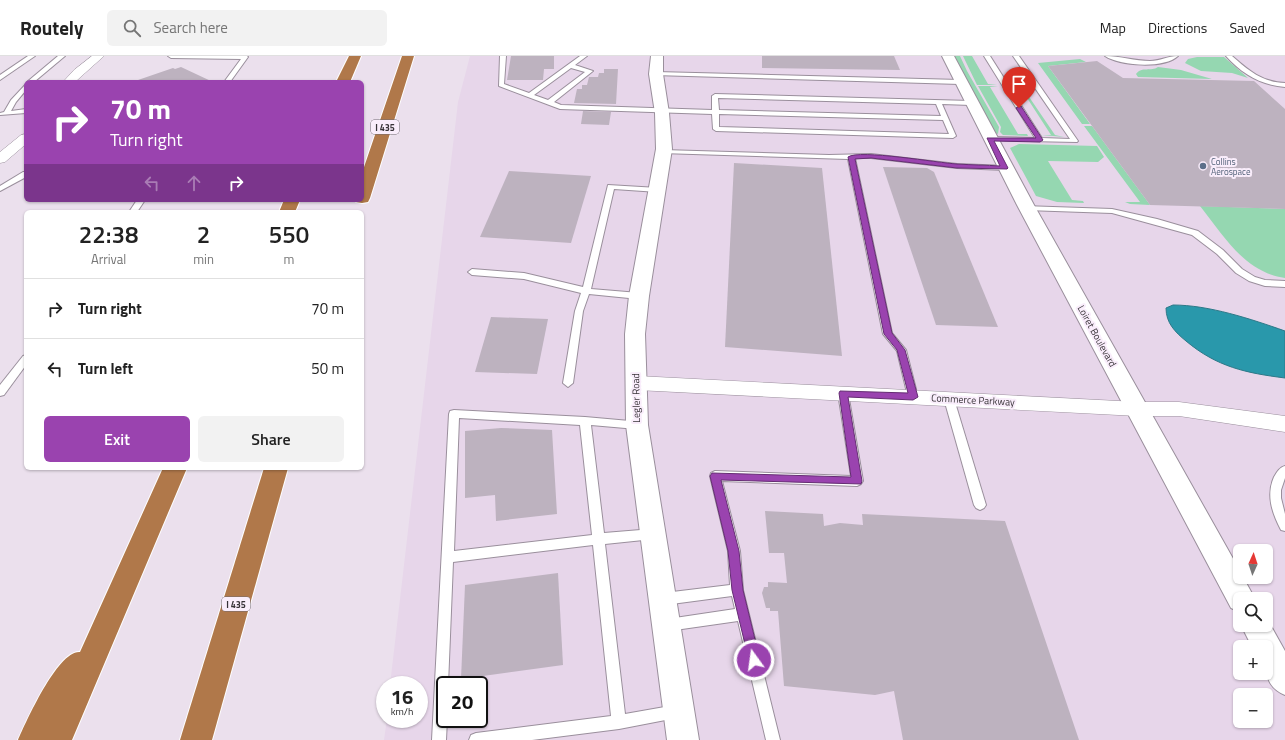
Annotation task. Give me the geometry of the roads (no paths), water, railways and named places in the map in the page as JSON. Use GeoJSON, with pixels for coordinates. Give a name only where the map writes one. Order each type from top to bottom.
{"type":"FeatureCollection","features":[{"type":"Feature","properties":{"kind":"highway"},"geometry":{"type":"LineString","coordinates":[[344,80],[355,56]]}},
{"type":"Feature","properties":{"kind":"highway","name":"I 435"},"geometry":{"type":"LineString","coordinates":[[364,193],[408,56]]}},
{"type":"Feature","properties":{"kind":"highway"},"geometry":{"type":"LineString","coordinates":[[56,740],[174,470]]}},
{"type":"Feature","properties":{"kind":"highway","name":"I 435"},"geometry":{"type":"LineString","coordinates":[[196,740],[275,470]]}},
{"type":"Feature","properties":{"kind":"highway"},"geometry":{"type":"LineString","coordinates":[[34,740],[53,701],[104,631]]}},
{"type":"Feature","properties":{"kind":"street"},"geometry":{"type":"LineString","coordinates":[[71,80],[78,72],[99,56]]}},
{"type":"Feature","properties":{"kind":"street","name":"Loiret Boulevard"},"geometry":{"type":"LineString","coordinates":[[942,56],[954,70],[1026,208],[1138,409],[1237,592]]}},
{"type":"Feature","properties":{"kind":"street","name":"Legler Road"},"geometry":{"type":"LineString","coordinates":[[657,65],[662,110],[663,152],[640,296],[634,348],[637,383],[637,425],[683,740]]}},
{"type":"Feature","properties":{"kind":"street"},"geometry":{"type":"LineString","coordinates":[[0,159],[24,140]]}},
{"type":"Feature","properties":{"kind":"street","name":"Commerce Parkway"},"geometry":{"type":"LineString","coordinates":[[637,383],[1138,409],[1179,409],[1285,424]]}},
{"type":"Feature","properties":{"kind":"street"},"geometry":{"type":"LineString","coordinates":[[1259,632],[1285,680]]}},
{"type":"Feature","properties":{"kind":"lane"},"geometry":{"type":"LineString","coordinates":[[0,78],[32,56]]}},
{"type":"Feature","properties":{"kind":"lane"},"geometry":{"type":"LineString","coordinates":[[32,80],[62,56]]}},
{"type":"Feature","properties":{"kind":"lane"},"geometry":{"type":"LineString","coordinates":[[171,56],[245,56],[228,80]]}},
{"type":"Feature","properties":{"kind":"lane"},"geometry":{"type":"LineString","coordinates":[[503,56],[500,85],[560,107],[715,113],[945,118]]}},
{"type":"Feature","properties":{"kind":"lane"},"geometry":{"type":"LineString","coordinates":[[529,96],[584,56]]}},
{"type":"Feature","properties":{"kind":"lane"},"geometry":{"type":"LineString","coordinates":[[986,56],[1040,140]]}},
{"type":"Feature","properties":{"kind":"lane"},"geometry":{"type":"LineString","coordinates":[[990,140],[1075,141],[1016,56]]}},
{"type":"Feature","properties":{"kind":"lane"},"geometry":{"type":"LineString","coordinates":[[1108,56],[1129,61],[1148,62],[1166,61],[1175,56]]}},
{"type":"Feature","properties":{"kind":"lane"},"geometry":{"type":"LineString","coordinates":[[1229,56],[1254,78],[1265,83],[1285,85]]}},
{"type":"Feature","properties":{"kind":"lane"},"geometry":{"type":"LineString","coordinates":[[657,65],[954,70]]}},
{"type":"Feature","properties":{"kind":"lane"},"geometry":{"type":"LineString","coordinates":[[549,103],[590,72],[570,66]]}},
{"type":"Feature","properties":{"kind":"lane"},"geometry":{"type":"LineString","coordinates":[[558,74],[565,77]]}},
{"type":"Feature","properties":{"kind":"lane"},"geometry":{"type":"LineString","coordinates":[[572,79],[578,81]]}},
{"type":"Feature","properties":{"kind":"lane"},"geometry":{"type":"LineString","coordinates":[[3,114],[12,101],[24,88]]}},
{"type":"Feature","properties":{"kind":"lane"},"geometry":{"type":"LineString","coordinates":[[938,102],[953,136],[716,129],[715,96],[938,102],[971,103]]}},
{"type":"Feature","properties":{"kind":"lane"},"geometry":{"type":"LineString","coordinates":[[3,114],[24,111]]}},
{"type":"Feature","properties":{"kind":"lane"},"geometry":{"type":"LineString","coordinates":[[663,152],[851,157],[871,156],[957,166],[1005,168]]}},
{"type":"Feature","properties":{"kind":"lane"},"geometry":{"type":"LineString","coordinates":[[851,157],[888,334],[901,350],[913,397]]}},
{"type":"Feature","properties":{"kind":"lane"},"geometry":{"type":"LineString","coordinates":[[0,190],[24,175]]}},
{"type":"Feature","properties":{"kind":"lane"},"geometry":{"type":"LineString","coordinates":[[568,383],[579,311],[586,292],[611,187],[658,190]]}},
{"type":"Feature","properties":{"kind":"lane"},"geometry":{"type":"LineString","coordinates":[[1026,208],[1112,211],[1154,220],[1195,233],[1220,252],[1239,271],[1252,279],[1265,283],[1285,284]]}},
{"type":"Feature","properties":{"kind":"lane"},"geometry":{"type":"LineString","coordinates":[[472,272],[524,276],[586,292],[640,296]]}},
{"type":"Feature","properties":{"kind":"lane"},"geometry":{"type":"LineString","coordinates":[[0,392],[24,361]]}},
{"type":"Feature","properties":{"kind":"lane"},"geometry":{"type":"LineString","coordinates":[[774,740],[737,590],[734,551],[715,476],[857,481],[843,393]]}},
{"type":"Feature","properties":{"kind":"lane"},"geometry":{"type":"LineString","coordinates":[[949,399],[980,506]]}},
{"type":"Feature","properties":{"kind":"lane"},"geometry":{"type":"LineString","coordinates":[[439,740],[454,414],[637,425]]}},
{"type":"Feature","properties":{"kind":"lane"},"geometry":{"type":"LineString","coordinates":[[585,421],[619,722]]}},
{"type":"Feature","properties":{"kind":"lane"},"geometry":{"type":"LineString","coordinates":[[1285,470],[1277,483],[1275,501],[1285,526]]}},
{"type":"Feature","properties":{"kind":"lane"},"geometry":{"type":"LineString","coordinates":[[448,557],[653,534]]}},
{"type":"Feature","properties":{"kind":"lane"},"geometry":{"type":"LineString","coordinates":[[662,599],[737,590]]}},
{"type":"Feature","properties":{"kind":"lane"},"geometry":{"type":"LineString","coordinates":[[666,625],[743,614]]}},
{"type":"Feature","properties":{"kind":"lane"},"geometry":{"type":"LineString","coordinates":[[476,740],[619,722],[679,712]]}},
{"type":"Feature","properties":{"kind":"water"},"geometry":{"type":"Polygon","coordinates":[[[1173,305],[1201,307],[1215,310],[1285,331],[1285,378],[1257,374],[1232,367],[1209,357],[1198,350],[1178,334],[1169,323],[1166,308],[1173,305]]]}},
{"type":"Feature","properties":{"kind":"place","name":"Collins Aerospace"},"geometry":{"type":"Point","coordinates":[1203,166]}}]}
